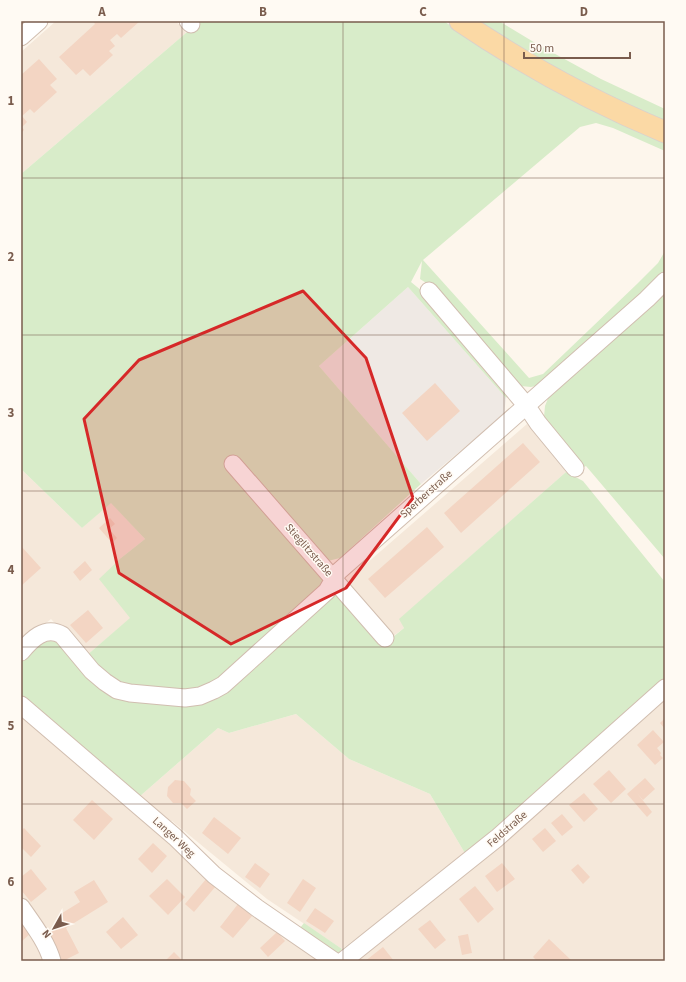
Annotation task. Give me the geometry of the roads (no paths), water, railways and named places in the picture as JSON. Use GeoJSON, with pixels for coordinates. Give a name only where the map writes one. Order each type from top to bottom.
{"type":"FeatureCollection","features":[{"type":"Feature","properties":{"kind":"main road"},"geometry":{"type":"LineString","coordinates":[[460,21],[522,61],[577,92],[665,132]]}},
{"type":"Feature","properties":{"kind":"street"},"geometry":{"type":"LineString","coordinates":[[21,37],[38,21]]}},
{"type":"Feature","properties":{"kind":"street","name":"Sperberstraße"},"geometry":{"type":"LineString","coordinates":[[21,652],[38,636],[47,632],[56,631],[62,635],[92,671],[117,690],[130,693],[185,698],[200,696],[214,690],[222,685],[327,591],[338,572],[647,299],[665,281]]}},
{"type":"Feature","properties":{"kind":"street"},"geometry":{"type":"LineString","coordinates":[[429,291],[526,405],[538,423],[575,468]]}},
{"type":"Feature","properties":{"kind":"street","name":"Stieglitzstraße"},"geometry":{"type":"LineString","coordinates":[[232,464],[335,579],[385,638]]}},
{"type":"Feature","properties":{"kind":"street","name":"Feldstraße"},"geometry":{"type":"LineString","coordinates":[[342,961],[498,838],[665,688]]}},
{"type":"Feature","properties":{"kind":"street","name":"Langer Weg"},"geometry":{"type":"LineString","coordinates":[[21,705],[175,837],[214,875],[257,908],[334,961]]}},
{"type":"Feature","properties":{"kind":"street"},"geometry":{"type":"LineString","coordinates":[[21,907],[39,934],[51,955],[52,961]]}}]}
